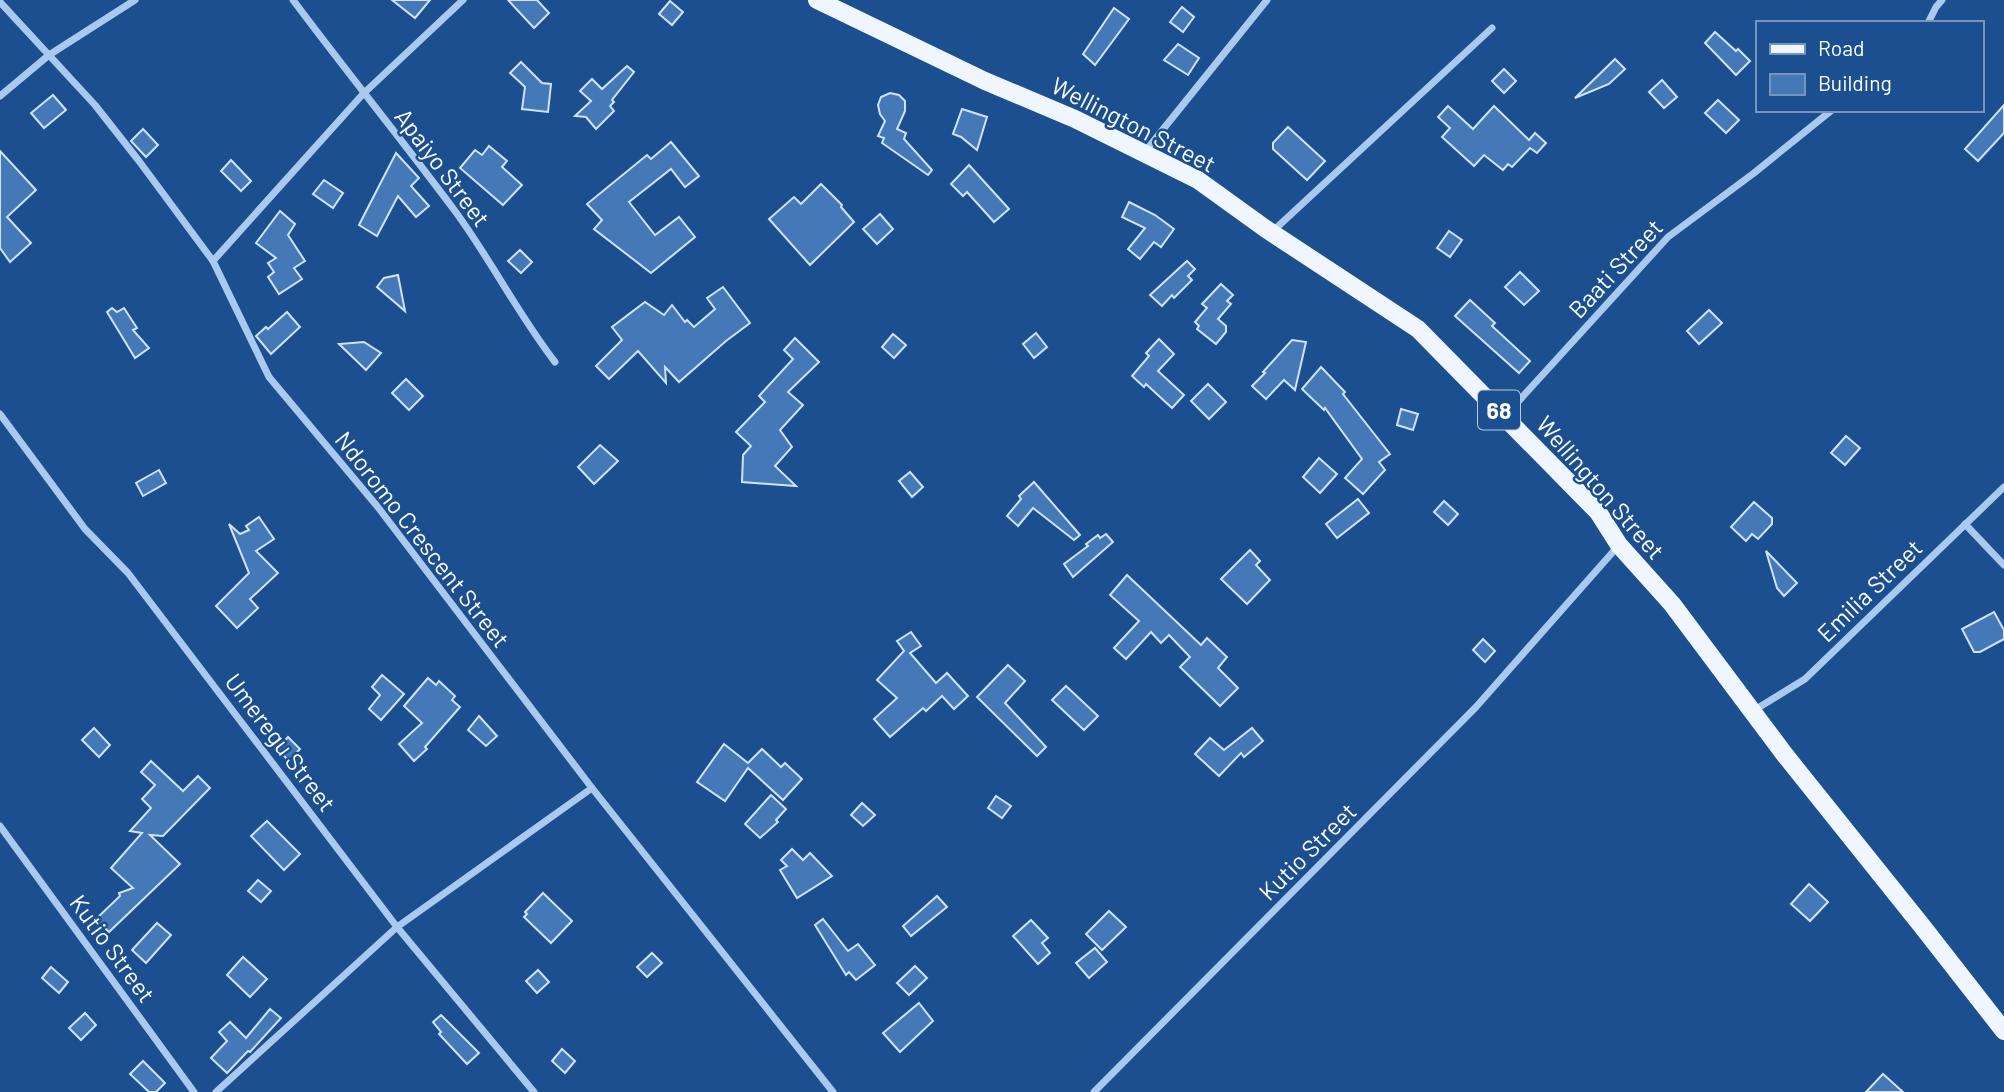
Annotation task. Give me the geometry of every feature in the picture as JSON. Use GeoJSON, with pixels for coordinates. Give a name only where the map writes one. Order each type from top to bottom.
{"type":"FeatureCollection","features":[{"type":"Feature","properties":{"kind":"main road","name":"Wellington Street"},"geometry":{"type":"LineString","coordinates":[[817,0],[1198,180],[1272,233],[1418,329],[1598,512],[1619,544],[1672,604],[1785,755],[2004,1031]]}},
{"type":"Feature","properties":{"kind":"street"},"geometry":{"type":"LineString","coordinates":[[0,96],[49,55],[135,0]]}},
{"type":"Feature","properties":{"kind":"street","name":"Apaiyo Street"},"geometry":{"type":"LineString","coordinates":[[293,0],[456,212],[533,334],[555,362]]}},
{"type":"Feature","properties":{"kind":"street"},"geometry":{"type":"LineString","coordinates":[[213,261],[363,94],[463,0]]}},
{"type":"Feature","properties":{"kind":"street"},"geometry":{"type":"LineString","coordinates":[[1144,153],[1268,0]]}},
{"type":"Feature","properties":{"kind":"street"},"geometry":{"type":"LineString","coordinates":[[1929,21],[1942,0]]}},
{"type":"Feature","properties":{"kind":"street","name":"Ndoromo Crescent Street"},"geometry":{"type":"LineString","coordinates":[[0,2],[95,105],[213,261],[269,377],[377,506],[592,788],[833,1092]]}},
{"type":"Feature","properties":{"kind":"street"},"geometry":{"type":"LineString","coordinates":[[1272,233],[1492,28]]}},
{"type":"Feature","properties":{"kind":"street","name":"Baati Street"},"geometry":{"type":"LineString","coordinates":[[1506,416],[1668,237],[1830,112]]}},
{"type":"Feature","properties":{"kind":"street","name":"Umeregu Street"},"geometry":{"type":"LineString","coordinates":[[0,414],[85,529],[128,573],[397,927],[534,1092]]}},
{"type":"Feature","properties":{"kind":"street","name":"Emilia Street"},"geometry":{"type":"LineString","coordinates":[[1753,711],[1805,679],[2004,487]]}},
{"type":"Feature","properties":{"kind":"street"},"geometry":{"type":"LineString","coordinates":[[1965,524],[2004,565]]}},
{"type":"Feature","properties":{"kind":"street","name":"Kutio Street"},"geometry":{"type":"LineString","coordinates":[[1094,1092],[1476,707],[1619,544]]}},
{"type":"Feature","properties":{"kind":"street"},"geometry":{"type":"LineString","coordinates":[[216,1092],[397,927],[592,788]]}},
{"type":"Feature","properties":{"kind":"street","name":"Kutio Street"},"geometry":{"type":"LineString","coordinates":[[0,826],[194,1092]]}},
{"type":"Feature","properties":{"kind":"building"},"geometry":{"type":"Polygon","coordinates":[[[392,0],[430,0],[415,18],[392,0]]]}},
{"type":"Feature","properties":{"kind":"building"},"geometry":{"type":"Polygon","coordinates":[[[508,0],[537,0],[549,13],[534,28],[508,0]]]}},
{"type":"Feature","properties":{"kind":"building"},"geometry":{"type":"Polygon","coordinates":[[[670,1],[683,12],[672,25],[659,14],[670,1]]]}},
{"type":"Feature","properties":{"kind":"building"},"geometry":{"type":"Polygon","coordinates":[[[1182,7],[1194,17],[1183,32],[1170,22],[1182,7]]]}},
{"type":"Feature","properties":{"kind":"building"},"geometry":{"type":"Polygon","coordinates":[[[1114,8],[1129,19],[1095,65],[1083,54],[1114,8]]]}},
{"type":"Feature","properties":{"kind":"building"},"geometry":{"type":"Polygon","coordinates":[[[1715,32],[1750,61],[1736,75],[1705,43],[1715,32]]]}},
{"type":"Feature","properties":{"kind":"building"},"geometry":{"type":"Polygon","coordinates":[[[1178,44],[1199,58],[1188,75],[1164,60],[1178,44]]]}},
{"type":"Feature","properties":{"kind":"building"},"geometry":{"type":"Polygon","coordinates":[[[1615,59],[1625,69],[1609,84],[1575,98],[1615,59]]]}},
{"type":"Feature","properties":{"kind":"building"},"geometry":{"type":"Polygon","coordinates":[[[521,62],[542,83],[551,84],[548,112],[522,109],[525,87],[510,73],[521,62]]]}},
{"type":"Feature","properties":{"kind":"building"},"geometry":{"type":"Polygon","coordinates":[[[627,66],[634,72],[612,100],[614,102],[610,106],[614,111],[596,129],[586,117],[575,116],[591,101],[580,91],[592,79],[602,89],[627,66]]]}},
{"type":"Feature","properties":{"kind":"building"},"geometry":{"type":"Polygon","coordinates":[[[1504,69],[1516,81],[1504,93],[1492,81],[1504,69]]]}},
{"type":"Feature","properties":{"kind":"building"},"geometry":{"type":"Polygon","coordinates":[[[1662,80],[1677,97],[1664,108],[1649,92],[1662,80]]]}},
{"type":"Feature","properties":{"kind":"building"},"geometry":{"type":"Polygon","coordinates":[[[890,93],[899,95],[905,101],[905,111],[897,129],[906,133],[904,139],[932,170],[928,175],[882,143],[884,138],[878,136],[885,121],[878,105],[881,97],[890,93]]]}},
{"type":"Feature","properties":{"kind":"building"},"geometry":{"type":"Polygon","coordinates":[[[53,95],[66,110],[44,128],[31,113],[53,95]]]}},
{"type":"Feature","properties":{"kind":"building"},"geometry":{"type":"Polygon","coordinates":[[[1718,100],[1739,120],[1726,133],[1705,113],[1718,100]]]}},
{"type":"Feature","properties":{"kind":"building"},"geometry":{"type":"Polygon","coordinates":[[[2004,105],[2004,133],[1978,161],[1965,149],[2004,105]]]}},
{"type":"Feature","properties":{"kind":"building"},"geometry":{"type":"Polygon","coordinates":[[[1448,106],[1473,129],[1494,106],[1529,140],[1535,133],[1546,143],[1537,153],[1530,148],[1512,167],[1508,164],[1503,170],[1484,155],[1474,166],[1442,137],[1450,128],[1438,117],[1448,106]]]}},
{"type":"Feature","properties":{"kind":"building"},"geometry":{"type":"Polygon","coordinates":[[[962,109],[987,117],[977,150],[953,134],[962,109]]]}},
{"type":"Feature","properties":{"kind":"building"},"geometry":{"type":"Polygon","coordinates":[[[1288,127],[1325,161],[1307,180],[1273,149],[1273,143],[1288,127]]]}},
{"type":"Feature","properties":{"kind":"building"},"geometry":{"type":"Polygon","coordinates":[[[143,129],[158,145],[146,157],[131,141],[143,129]]]}},
{"type":"Feature","properties":{"kind":"building"},"geometry":{"type":"Polygon","coordinates":[[[671,142],[699,176],[685,187],[671,169],[629,202],[655,235],[679,217],[695,237],[651,273],[594,229],[602,220],[587,204],[647,155],[651,159],[671,142]]]}},
{"type":"Feature","properties":{"kind":"building"},"geometry":{"type":"Polygon","coordinates":[[[489,146],[507,161],[502,167],[522,185],[503,205],[460,168],[475,150],[482,155],[489,146]]]}},
{"type":"Feature","properties":{"kind":"building"},"geometry":{"type":"Polygon","coordinates":[[[0,151],[36,190],[7,217],[31,243],[10,262],[0,248],[0,151]]]}},
{"type":"Feature","properties":{"kind":"building"},"geometry":{"type":"Polygon","coordinates":[[[396,153],[419,178],[411,186],[429,206],[416,217],[398,196],[377,236],[359,225],[396,153]]]}},
{"type":"Feature","properties":{"kind":"building"},"geometry":{"type":"Polygon","coordinates":[[[231,160],[251,181],[241,191],[221,171],[231,160]]]}},
{"type":"Feature","properties":{"kind":"building"},"geometry":{"type":"Polygon","coordinates":[[[969,165],[1009,209],[994,222],[967,192],[963,196],[951,184],[969,165]]]}},
{"type":"Feature","properties":{"kind":"building"},"geometry":{"type":"Polygon","coordinates":[[[324,180],[343,193],[333,208],[313,194],[324,180]]]}},
{"type":"Feature","properties":{"kind":"building"},"geometry":{"type":"Polygon","coordinates":[[[821,184],[854,222],[810,265],[769,219],[794,197],[801,204],[821,184]]]}},
{"type":"Feature","properties":{"kind":"building"},"geometry":{"type":"Polygon","coordinates":[[[1129,202],[1155,215],[1174,229],[1161,247],[1154,242],[1140,259],[1128,249],[1145,228],[1122,217],[1129,202]]]}},
{"type":"Feature","properties":{"kind":"building"},"geometry":{"type":"Polygon","coordinates":[[[280,211],[295,224],[288,235],[305,261],[294,268],[302,279],[279,294],[268,277],[274,272],[268,263],[276,258],[256,243],[280,211]]]}},
{"type":"Feature","properties":{"kind":"building"},"geometry":{"type":"Polygon","coordinates":[[[880,214],[893,229],[877,244],[863,229],[880,214]]]}},
{"type":"Feature","properties":{"kind":"building"},"geometry":{"type":"Polygon","coordinates":[[[1449,231],[1462,240],[1450,257],[1437,248],[1449,231]]]}},
{"type":"Feature","properties":{"kind":"building"},"geometry":{"type":"Polygon","coordinates":[[[520,250],[532,262],[521,273],[508,261],[520,250]]]}},
{"type":"Feature","properties":{"kind":"building"},"geometry":{"type":"Polygon","coordinates":[[[1187,261],[1195,269],[1188,276],[1192,280],[1162,306],[1150,295],[1187,261]]]}},
{"type":"Feature","properties":{"kind":"building"},"geometry":{"type":"Polygon","coordinates":[[[1520,272],[1539,291],[1524,305],[1505,287],[1520,272]]]}},
{"type":"Feature","properties":{"kind":"building"},"geometry":{"type":"Polygon","coordinates":[[[398,275],[405,311],[377,287],[384,278],[398,275]]]}},
{"type":"Feature","properties":{"kind":"building"},"geometry":{"type":"Polygon","coordinates":[[[1221,284],[1233,295],[1227,301],[1231,304],[1218,319],[1226,326],[1226,332],[1216,344],[1197,329],[1199,326],[1195,322],[1207,308],[1202,304],[1221,284]]]}},
{"type":"Feature","properties":{"kind":"building"},"geometry":{"type":"Polygon","coordinates":[[[723,287],[750,323],[679,382],[665,367],[666,383],[638,351],[609,379],[596,366],[622,340],[612,327],[645,302],[664,315],[672,305],[685,322],[687,320],[694,327],[715,309],[707,298],[723,287]]]}},
{"type":"Feature","properties":{"kind":"building"},"geometry":{"type":"Polygon","coordinates":[[[1470,300],[1495,323],[1492,326],[1530,361],[1519,373],[1455,316],[1470,300]]]}},
{"type":"Feature","properties":{"kind":"building"},"geometry":{"type":"Polygon","coordinates":[[[112,308],[117,312],[124,308],[137,328],[133,330],[149,348],[135,358],[107,312],[112,308]]]}},
{"type":"Feature","properties":{"kind":"building"},"geometry":{"type":"Polygon","coordinates":[[[1709,310],[1722,323],[1699,344],[1687,331],[1709,310]]]}},
{"type":"Feature","properties":{"kind":"building"},"geometry":{"type":"Polygon","coordinates":[[[287,312],[300,327],[271,354],[256,336],[287,312]]]}},
{"type":"Feature","properties":{"kind":"building"},"geometry":{"type":"Polygon","coordinates":[[[1036,333],[1047,347],[1034,358],[1023,344],[1036,333]]]}},
{"type":"Feature","properties":{"kind":"building"},"geometry":{"type":"Polygon","coordinates":[[[893,334],[906,345],[894,358],[882,347],[893,334]]]}},
{"type":"Feature","properties":{"kind":"building"},"geometry":{"type":"Polygon","coordinates":[[[795,338],[819,362],[788,392],[803,405],[780,430],[792,447],[775,466],[796,486],[742,482],[743,455],[751,446],[736,432],[765,402],[759,396],[793,359],[784,350],[795,338]]]}},
{"type":"Feature","properties":{"kind":"building"},"geometry":{"type":"Polygon","coordinates":[[[1159,339],[1174,354],[1158,371],[1184,395],[1172,408],[1146,384],[1144,387],[1132,376],[1149,356],[1146,353],[1159,339]]]}},
{"type":"Feature","properties":{"kind":"building"},"geometry":{"type":"Polygon","coordinates":[[[1292,340],[1306,342],[1295,390],[1284,380],[1266,399],[1252,386],[1292,340]]]}},
{"type":"Feature","properties":{"kind":"building"},"geometry":{"type":"Polygon","coordinates":[[[364,342],[381,353],[366,370],[339,344],[364,342]]]}},
{"type":"Feature","properties":{"kind":"building"},"geometry":{"type":"Polygon","coordinates":[[[1321,367],[1345,392],[1343,394],[1390,454],[1379,462],[1385,470],[1363,494],[1345,478],[1362,459],[1325,408],[1324,410],[1302,389],[1321,367]]]}},
{"type":"Feature","properties":{"kind":"building"},"geometry":{"type":"Polygon","coordinates":[[[406,379],[423,396],[409,410],[392,393],[406,379]]]}},
{"type":"Feature","properties":{"kind":"building"},"geometry":{"type":"Polygon","coordinates":[[[1208,384],[1226,402],[1209,419],[1191,401],[1208,384]]]}},
{"type":"Feature","properties":{"kind":"building"},"geometry":{"type":"Polygon","coordinates":[[[1401,409],[1418,414],[1413,430],[1397,425],[1401,409]]]}},
{"type":"Feature","properties":{"kind":"building"},"geometry":{"type":"Polygon","coordinates":[[[1846,436],[1860,448],[1845,465],[1831,453],[1846,436]]]}},
{"type":"Feature","properties":{"kind":"building"},"geometry":{"type":"Polygon","coordinates":[[[600,445],[618,461],[594,484],[578,467],[600,445]]]}},
{"type":"Feature","properties":{"kind":"building"},"geometry":{"type":"Polygon","coordinates":[[[1319,458],[1337,474],[1320,493],[1303,477],[1319,458]]]}},
{"type":"Feature","properties":{"kind":"building"},"geometry":{"type":"Polygon","coordinates":[[[159,470],[166,483],[143,496],[136,483],[159,470]]]}},
{"type":"Feature","properties":{"kind":"building"},"geometry":{"type":"Polygon","coordinates":[[[910,472],[923,487],[912,497],[899,481],[910,472]]]}},
{"type":"Feature","properties":{"kind":"building"},"geometry":{"type":"Polygon","coordinates":[[[1034,482],[1080,535],[1074,540],[1033,508],[1018,526],[1007,516],[1021,499],[1019,496],[1034,482]]]}},
{"type":"Feature","properties":{"kind":"building"},"geometry":{"type":"Polygon","coordinates":[[[1358,499],[1369,513],[1337,538],[1326,524],[1358,499]]]}},
{"type":"Feature","properties":{"kind":"building"},"geometry":{"type":"Polygon","coordinates":[[[1444,501],[1458,514],[1448,525],[1434,512],[1444,501]]]}},
{"type":"Feature","properties":{"kind":"building"},"geometry":{"type":"Polygon","coordinates":[[[1754,502],[1772,518],[1772,524],[1758,539],[1752,534],[1746,541],[1731,527],[1754,502]]]}},
{"type":"Feature","properties":{"kind":"building"},"geometry":{"type":"Polygon","coordinates":[[[259,517],[274,539],[256,551],[278,573],[250,599],[258,608],[237,628],[216,606],[249,573],[229,524],[240,534],[249,530],[246,526],[259,517]]]}},
{"type":"Feature","properties":{"kind":"building"},"geometry":{"type":"Polygon","coordinates":[[[1106,534],[1113,542],[1073,577],[1064,564],[1098,535],[1100,538],[1106,534]]]}},
{"type":"Feature","properties":{"kind":"building"},"geometry":{"type":"Polygon","coordinates":[[[1250,550],[1260,561],[1256,565],[1270,580],[1247,604],[1221,579],[1250,550]]]}},
{"type":"Feature","properties":{"kind":"building"},"geometry":{"type":"Polygon","coordinates":[[[1766,551],[1797,583],[1784,596],[1777,588],[1766,551]]]}},
{"type":"Feature","properties":{"kind":"building"},"geometry":{"type":"Polygon","coordinates":[[[1127,575],[1201,645],[1207,638],[1227,657],[1218,668],[1238,688],[1220,706],[1180,667],[1190,657],[1169,635],[1161,643],[1151,632],[1126,659],[1114,648],[1139,621],[1110,595],[1127,575]]]}},
{"type":"Feature","properties":{"kind":"building"},"geometry":{"type":"Polygon","coordinates":[[[1994,612],[2004,630],[2004,639],[1980,652],[1974,652],[1962,629],[1994,612]]]}},
{"type":"Feature","properties":{"kind":"building"},"geometry":{"type":"Polygon","coordinates":[[[911,632],[921,646],[910,653],[936,683],[947,673],[968,696],[954,709],[942,696],[926,711],[923,708],[890,737],[874,719],[897,698],[877,680],[904,651],[897,641],[911,632]]]}},
{"type":"Feature","properties":{"kind":"building"},"geometry":{"type":"Polygon","coordinates":[[[1483,639],[1495,651],[1485,662],[1473,650],[1483,639]]]}},
{"type":"Feature","properties":{"kind":"building"},"geometry":{"type":"Polygon","coordinates":[[[1008,665],[1025,681],[1005,703],[1046,747],[1037,756],[977,697],[1008,665]]]}},
{"type":"Feature","properties":{"kind":"building"},"geometry":{"type":"Polygon","coordinates":[[[382,675],[404,694],[381,720],[369,709],[380,695],[372,687],[382,675]]]}},
{"type":"Feature","properties":{"kind":"building"},"geometry":{"type":"Polygon","coordinates":[[[428,678],[436,685],[439,681],[455,696],[452,700],[460,707],[425,747],[427,749],[414,761],[399,744],[422,723],[404,706],[428,678]]]}},
{"type":"Feature","properties":{"kind":"building"},"geometry":{"type":"Polygon","coordinates":[[[1066,686],[1098,716],[1084,730],[1052,700],[1066,686]]]}},
{"type":"Feature","properties":{"kind":"building"},"geometry":{"type":"Polygon","coordinates":[[[479,716],[497,736],[486,746],[468,730],[479,716]]]}},
{"type":"Feature","properties":{"kind":"building"},"geometry":{"type":"Polygon","coordinates":[[[94,728],[110,745],[99,757],[82,740],[94,728]]]}},
{"type":"Feature","properties":{"kind":"building"},"geometry":{"type":"Polygon","coordinates":[[[1252,728],[1263,741],[1244,757],[1241,753],[1219,776],[1195,754],[1210,738],[1224,750],[1252,728]]]}},
{"type":"Feature","properties":{"kind":"building"},"geometry":{"type":"Polygon","coordinates":[[[288,737],[300,749],[289,761],[277,749],[288,737]]]}},
{"type":"Feature","properties":{"kind":"building"},"geometry":{"type":"Polygon","coordinates":[[[724,744],[748,763],[762,749],[781,767],[785,763],[802,779],[783,800],[748,768],[725,801],[697,782],[724,744]]]}},
{"type":"Feature","properties":{"kind":"building"},"geometry":{"type":"Polygon","coordinates":[[[151,761],[183,791],[198,776],[210,788],[163,836],[150,835],[180,864],[109,932],[96,919],[120,896],[119,893],[133,888],[111,868],[142,833],[130,831],[151,808],[142,799],[155,785],[141,772],[151,761]]]}},
{"type":"Feature","properties":{"kind":"building"},"geometry":{"type":"Polygon","coordinates":[[[771,795],[786,809],[776,820],[778,822],[760,838],[745,824],[771,795]]]}},
{"type":"Feature","properties":{"kind":"building"},"geometry":{"type":"Polygon","coordinates":[[[996,796],[1011,806],[1002,818],[988,808],[996,796]]]}},
{"type":"Feature","properties":{"kind":"building"},"geometry":{"type":"Polygon","coordinates":[[[862,803],[875,815],[863,826],[851,815],[862,803]]]}},
{"type":"Feature","properties":{"kind":"building"},"geometry":{"type":"Polygon","coordinates":[[[267,821],[300,854],[284,870],[251,836],[267,821]]]}},
{"type":"Feature","properties":{"kind":"building"},"geometry":{"type":"Polygon","coordinates":[[[792,849],[803,860],[810,853],[832,876],[797,898],[780,870],[787,866],[781,860],[792,849]]]}},
{"type":"Feature","properties":{"kind":"building"},"geometry":{"type":"Polygon","coordinates":[[[258,880],[271,891],[261,902],[248,891],[258,880]]]}},
{"type":"Feature","properties":{"kind":"building"},"geometry":{"type":"Polygon","coordinates":[[[1809,884],[1828,902],[1810,921],[1791,904],[1809,884]]]}},
{"type":"Feature","properties":{"kind":"building"},"geometry":{"type":"Polygon","coordinates":[[[543,893],[572,921],[551,943],[524,917],[527,914],[525,912],[543,893]]]}},
{"type":"Feature","properties":{"kind":"building"},"geometry":{"type":"Polygon","coordinates":[[[937,896],[947,907],[911,936],[903,926],[937,896]]]}},
{"type":"Feature","properties":{"kind":"building"},"geometry":{"type":"Polygon","coordinates":[[[1109,911],[1126,927],[1102,950],[1086,934],[1109,911]]]}},
{"type":"Feature","properties":{"kind":"building"},"geometry":{"type":"Polygon","coordinates":[[[823,919],[848,951],[858,944],[875,965],[856,980],[849,972],[846,975],[815,925],[823,919]]]}},
{"type":"Feature","properties":{"kind":"building"},"geometry":{"type":"Polygon","coordinates":[[[1031,920],[1048,938],[1042,943],[1050,953],[1038,964],[1013,936],[1031,920]]]}},
{"type":"Feature","properties":{"kind":"building"},"geometry":{"type":"Polygon","coordinates":[[[157,923],[171,935],[146,963],[132,950],[157,923]]]}},
{"type":"Feature","properties":{"kind":"building"},"geometry":{"type":"Polygon","coordinates":[[[1095,948],[1107,962],[1089,978],[1076,963],[1095,948]]]}},
{"type":"Feature","properties":{"kind":"building"},"geometry":{"type":"Polygon","coordinates":[[[652,953],[662,963],[647,977],[637,967],[652,953]]]}},
{"type":"Feature","properties":{"kind":"building"},"geometry":{"type":"Polygon","coordinates":[[[243,957],[267,979],[250,997],[227,975],[243,957]]]}},
{"type":"Feature","properties":{"kind":"building"},"geometry":{"type":"Polygon","coordinates":[[[915,966],[927,978],[909,995],[897,983],[915,966]]]}},
{"type":"Feature","properties":{"kind":"building"},"geometry":{"type":"Polygon","coordinates":[[[51,967],[68,982],[59,993],[42,978],[51,967]]]}},
{"type":"Feature","properties":{"kind":"building"},"geometry":{"type":"Polygon","coordinates":[[[538,970],[549,982],[537,993],[526,981],[538,970]]]}},
{"type":"Feature","properties":{"kind":"building"},"geometry":{"type":"Polygon","coordinates":[[[919,1003],[933,1021],[900,1052],[883,1033],[919,1003]]]}},
{"type":"Feature","properties":{"kind":"building"},"geometry":{"type":"Polygon","coordinates":[[[270,1009],[281,1018],[227,1073],[211,1058],[227,1041],[219,1032],[230,1022],[246,1038],[270,1009]]]}},
{"type":"Feature","properties":{"kind":"building"},"geometry":{"type":"Polygon","coordinates":[[[85,1013],[96,1025],[81,1040],[69,1028],[85,1013]]]}},
{"type":"Feature","properties":{"kind":"building"},"geometry":{"type":"Polygon","coordinates":[[[441,1015],[479,1053],[467,1064],[439,1034],[441,1032],[433,1022],[441,1015]]]}},
{"type":"Feature","properties":{"kind":"building"},"geometry":{"type":"Polygon","coordinates":[[[562,1049],[575,1061],[565,1073],[552,1061],[562,1049]]]}},
{"type":"Feature","properties":{"kind":"building"},"geometry":{"type":"Polygon","coordinates":[[[143,1061],[165,1083],[156,1092],[149,1092],[130,1074],[143,1061]]]}},
{"type":"Feature","properties":{"kind":"building"},"geometry":{"type":"Polygon","coordinates":[[[1883,1074],[1903,1092],[1866,1092],[1883,1074]]]}}]}
